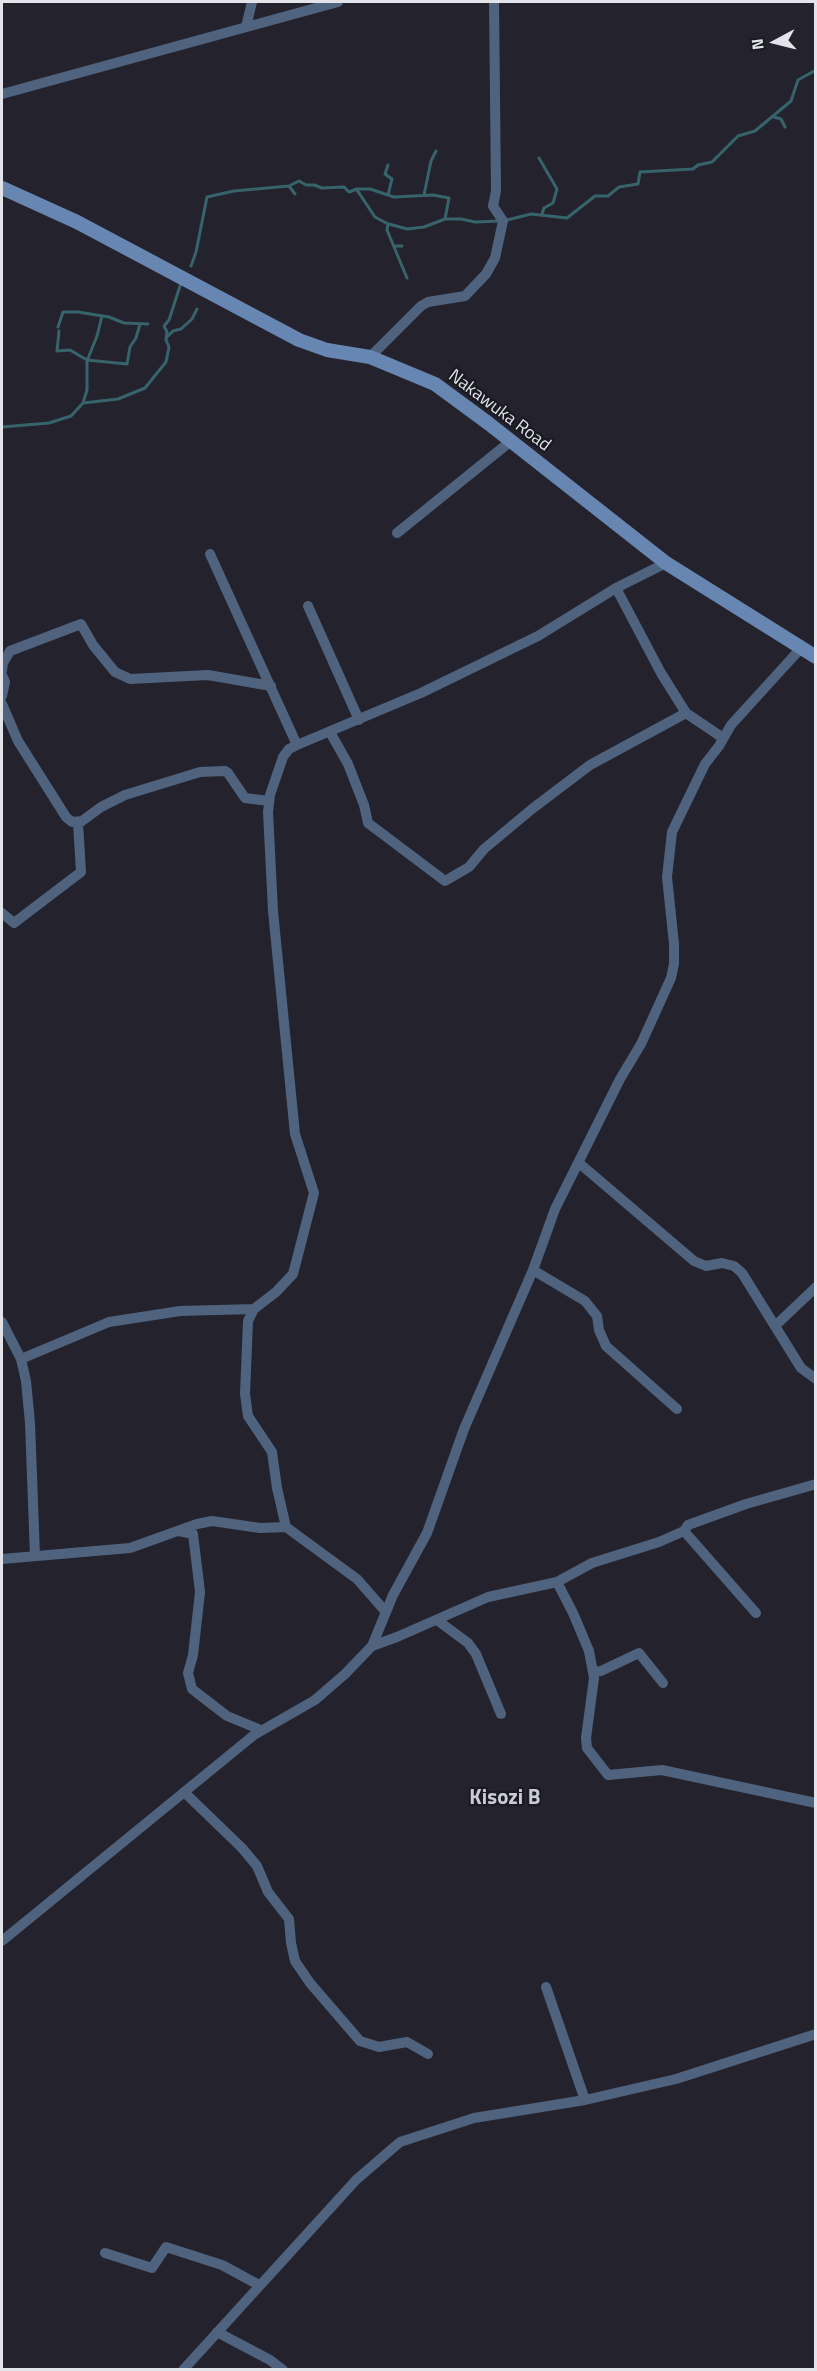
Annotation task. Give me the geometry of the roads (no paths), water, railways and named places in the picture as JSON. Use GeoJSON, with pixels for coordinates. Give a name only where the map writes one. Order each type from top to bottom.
{"type":"FeatureCollection","features":[{"type":"Feature","properties":{"kind":"main road","name":"Nakawuka Road"},"geometry":{"type":"LineString","coordinates":[[2,188],[77,222],[299,340],[327,350],[370,357],[435,384],[666,564],[816,657]]}},
{"type":"Feature","properties":{"kind":"street"},"geometry":{"type":"LineString","coordinates":[[246,27],[252,2]]}},
{"type":"Feature","properties":{"kind":"street"},"geometry":{"type":"LineString","coordinates":[[2,94],[338,2]]}},
{"type":"Feature","properties":{"kind":"street"},"geometry":{"type":"LineString","coordinates":[[370,357],[421,306],[428,302],[465,296],[486,274],[495,258],[503,221],[493,206],[496,191],[494,2]]}},
{"type":"Feature","properties":{"kind":"street"},"geometry":{"type":"LineString","coordinates":[[397,533],[511,441]]}},
{"type":"Feature","properties":{"kind":"street"},"geometry":{"type":"LineString","coordinates":[[210,554],[297,745]]}},
{"type":"Feature","properties":{"kind":"street"},"geometry":{"type":"LineString","coordinates":[[286,1527],[272,1452],[246,1410],[248,1321],[254,1309],[294,1274],[314,1193],[295,1134],[273,911],[268,826],[269,801],[283,756],[297,745],[359,720],[538,636],[616,588],[666,564]]}},
{"type":"Feature","properties":{"kind":"street"},"geometry":{"type":"LineString","coordinates":[[616,588],[661,673],[686,713],[723,738]]}},
{"type":"Feature","properties":{"kind":"street"},"geometry":{"type":"LineString","coordinates":[[308,606],[359,720]]}},
{"type":"Feature","properties":{"kind":"street"},"geometry":{"type":"LineString","coordinates":[[2,670],[10,651],[81,624],[93,645],[115,672],[130,679],[208,675],[271,686]]}},
{"type":"Feature","properties":{"kind":"street"},"geometry":{"type":"LineString","coordinates":[[2,1941],[261,1730],[315,1700],[372,1646],[386,1611],[428,1533],[464,1429],[571,1172],[579,1163],[620,1079],[642,1044],[671,978],[674,944],[667,877],[672,832],[705,764],[731,725],[802,647]]}},
{"type":"Feature","properties":{"kind":"street"},"geometry":{"type":"LineString","coordinates":[[2,675],[5,682],[2,696]]}},
{"type":"Feature","properties":{"kind":"street"},"geometry":{"type":"LineString","coordinates":[[2,704],[18,741],[60,808],[72,822],[78,823],[101,807],[125,795],[201,771],[225,771],[245,798],[269,801]]}},
{"type":"Feature","properties":{"kind":"street"},"geometry":{"type":"LineString","coordinates":[[330,732],[348,764],[364,805],[368,823],[445,880],[470,867],[484,849],[590,765],[686,713]]}},
{"type":"Feature","properties":{"kind":"street"},"geometry":{"type":"LineString","coordinates":[[2,913],[14,923],[81,872],[78,823]]}},
{"type":"Feature","properties":{"kind":"street"},"geometry":{"type":"LineString","coordinates":[[579,1163],[694,1261],[706,1266],[722,1263],[734,1266],[742,1273],[801,1368],[815,1378]]}},
{"type":"Feature","properties":{"kind":"street"},"geometry":{"type":"LineString","coordinates":[[532,1270],[585,1301],[597,1316],[599,1330],[606,1346],[677,1409]]}},
{"type":"Feature","properties":{"kind":"street"},"geometry":{"type":"LineString","coordinates":[[775,1326],[816,1287]]}},
{"type":"Feature","properties":{"kind":"street"},"geometry":{"type":"LineString","coordinates":[[21,1359],[109,1322],[180,1311],[254,1309]]}},
{"type":"Feature","properties":{"kind":"street"},"geometry":{"type":"LineString","coordinates":[[2,1322],[21,1359],[26,1381],[30,1423],[35,1556]]}},
{"type":"Feature","properties":{"kind":"street"},"geometry":{"type":"LineString","coordinates":[[372,1646],[488,1597],[556,1582],[592,1563],[630,1553],[684,1531],[688,1525],[746,1504],[816,1484]]}},
{"type":"Feature","properties":{"kind":"street"},"geometry":{"type":"LineString","coordinates":[[2,1559],[130,1548],[212,1521],[260,1528],[286,1527],[357,1580],[386,1611]]}},
{"type":"Feature","properties":{"kind":"street"},"geometry":{"type":"LineString","coordinates":[[177,1531],[192,1534],[200,1592],[193,1655],[188,1673],[192,1689],[227,1716],[261,1730]]}},
{"type":"Feature","properties":{"kind":"street"},"geometry":{"type":"LineString","coordinates":[[684,1531],[756,1613]]}},
{"type":"Feature","properties":{"kind":"street"},"geometry":{"type":"LineString","coordinates":[[556,1582],[573,1613],[589,1651],[594,1678],[586,1730],[587,1748],[608,1775],[662,1770],[816,1803]]}},
{"type":"Feature","properties":{"kind":"street"},"geometry":{"type":"LineString","coordinates":[[437,1620],[468,1643],[476,1654],[501,1714]]}},
{"type":"Feature","properties":{"kind":"street"},"geometry":{"type":"LineString","coordinates":[[381,1624],[397,1637]]}},
{"type":"Feature","properties":{"kind":"street"},"geometry":{"type":"LineString","coordinates":[[592,1672],[601,1671],[639,1653],[663,1683]]}},
{"type":"Feature","properties":{"kind":"street"},"geometry":{"type":"LineString","coordinates":[[184,1792],[242,1848],[257,1866],[268,1892],[289,1919],[291,1943],[296,1961],[310,1983],[360,2041],[379,2047],[407,2042],[428,2054]]}},
{"type":"Feature","properties":{"kind":"street"},"geometry":{"type":"LineString","coordinates":[[546,1987],[585,2100]]}},
{"type":"Feature","properties":{"kind":"street"},"geometry":{"type":"LineString","coordinates":[[183,2370],[356,2180],[400,2142],[474,2118],[585,2100],[676,2079],[816,2034]]}},
{"type":"Feature","properties":{"kind":"street"},"geometry":{"type":"LineString","coordinates":[[105,2253],[152,2268],[166,2247],[222,2265],[259,2285]]}},
{"type":"Feature","properties":{"kind":"street"},"geometry":{"type":"LineString","coordinates":[[217,2332],[270,2360],[283,2370]]}},
{"type":"Feature","properties":{"kind":"waterway"},"geometry":{"type":"LineString","coordinates":[[507,220],[531,214],[567,218],[595,196],[608,196],[619,187],[638,184],[640,172],[693,169],[698,165],[712,162],[738,136],[755,131],[791,101],[798,80],[816,70]]}},
{"type":"Feature","properties":{"kind":"waterway"},"geometry":{"type":"LineString","coordinates":[[774,117],[781,119],[785,127]]}},
{"type":"Feature","properties":{"kind":"waterway"},"geometry":{"type":"LineString","coordinates":[[424,195],[431,161],[436,151]]}},
{"type":"Feature","properties":{"kind":"waterway"},"geometry":{"type":"LineString","coordinates":[[539,158],[557,189],[553,203],[544,208],[542,214]]}},
{"type":"Feature","properties":{"kind":"waterway"},"geometry":{"type":"LineString","coordinates":[[388,165],[385,174],[392,179],[388,195]]}},
{"type":"Feature","properties":{"kind":"waterway"},"geometry":{"type":"LineString","coordinates":[[191,266],[207,197],[234,191],[289,186],[299,181],[322,188],[344,187],[349,192],[357,189],[370,189],[394,197],[433,195],[449,198],[445,219],[475,222],[500,221]]}},
{"type":"Feature","properties":{"kind":"waterway"},"geometry":{"type":"LineString","coordinates":[[289,186],[295,194]]}},
{"type":"Feature","properties":{"kind":"waterway"},"geometry":{"type":"LineString","coordinates":[[357,190],[375,217],[388,224],[387,230],[407,278]]}},
{"type":"Feature","properties":{"kind":"waterway"},"geometry":{"type":"LineString","coordinates":[[389,224],[407,229],[424,227],[445,219]]}},
{"type":"Feature","properties":{"kind":"waterway"},"geometry":{"type":"LineString","coordinates":[[394,246],[402,246]]}},
{"type":"Feature","properties":{"kind":"waterway"},"geometry":{"type":"LineString","coordinates":[[2,427],[49,423],[71,416],[83,403],[118,399],[145,388],[166,362],[169,347],[164,326],[169,320],[181,283]]}},
{"type":"Feature","properties":{"kind":"waterway"},"geometry":{"type":"LineString","coordinates":[[166,338],[192,319],[197,309]]}},
{"type":"Feature","properties":{"kind":"waterway"},"geometry":{"type":"LineString","coordinates":[[58,327],[63,312],[109,317],[124,323],[148,324]]}},
{"type":"Feature","properties":{"kind":"waterway"},"geometry":{"type":"LineString","coordinates":[[83,403],[87,390],[87,361],[102,316]]}},
{"type":"Feature","properties":{"kind":"waterway"},"geometry":{"type":"LineString","coordinates":[[59,331],[57,351],[70,350],[87,360],[127,364],[130,347],[136,338],[140,324]]}},
{"type":"Feature","properties":{"kind":"district","name":"Kisozi B"},"geometry":{"type":"Point","coordinates":[505,1799]}}]}
